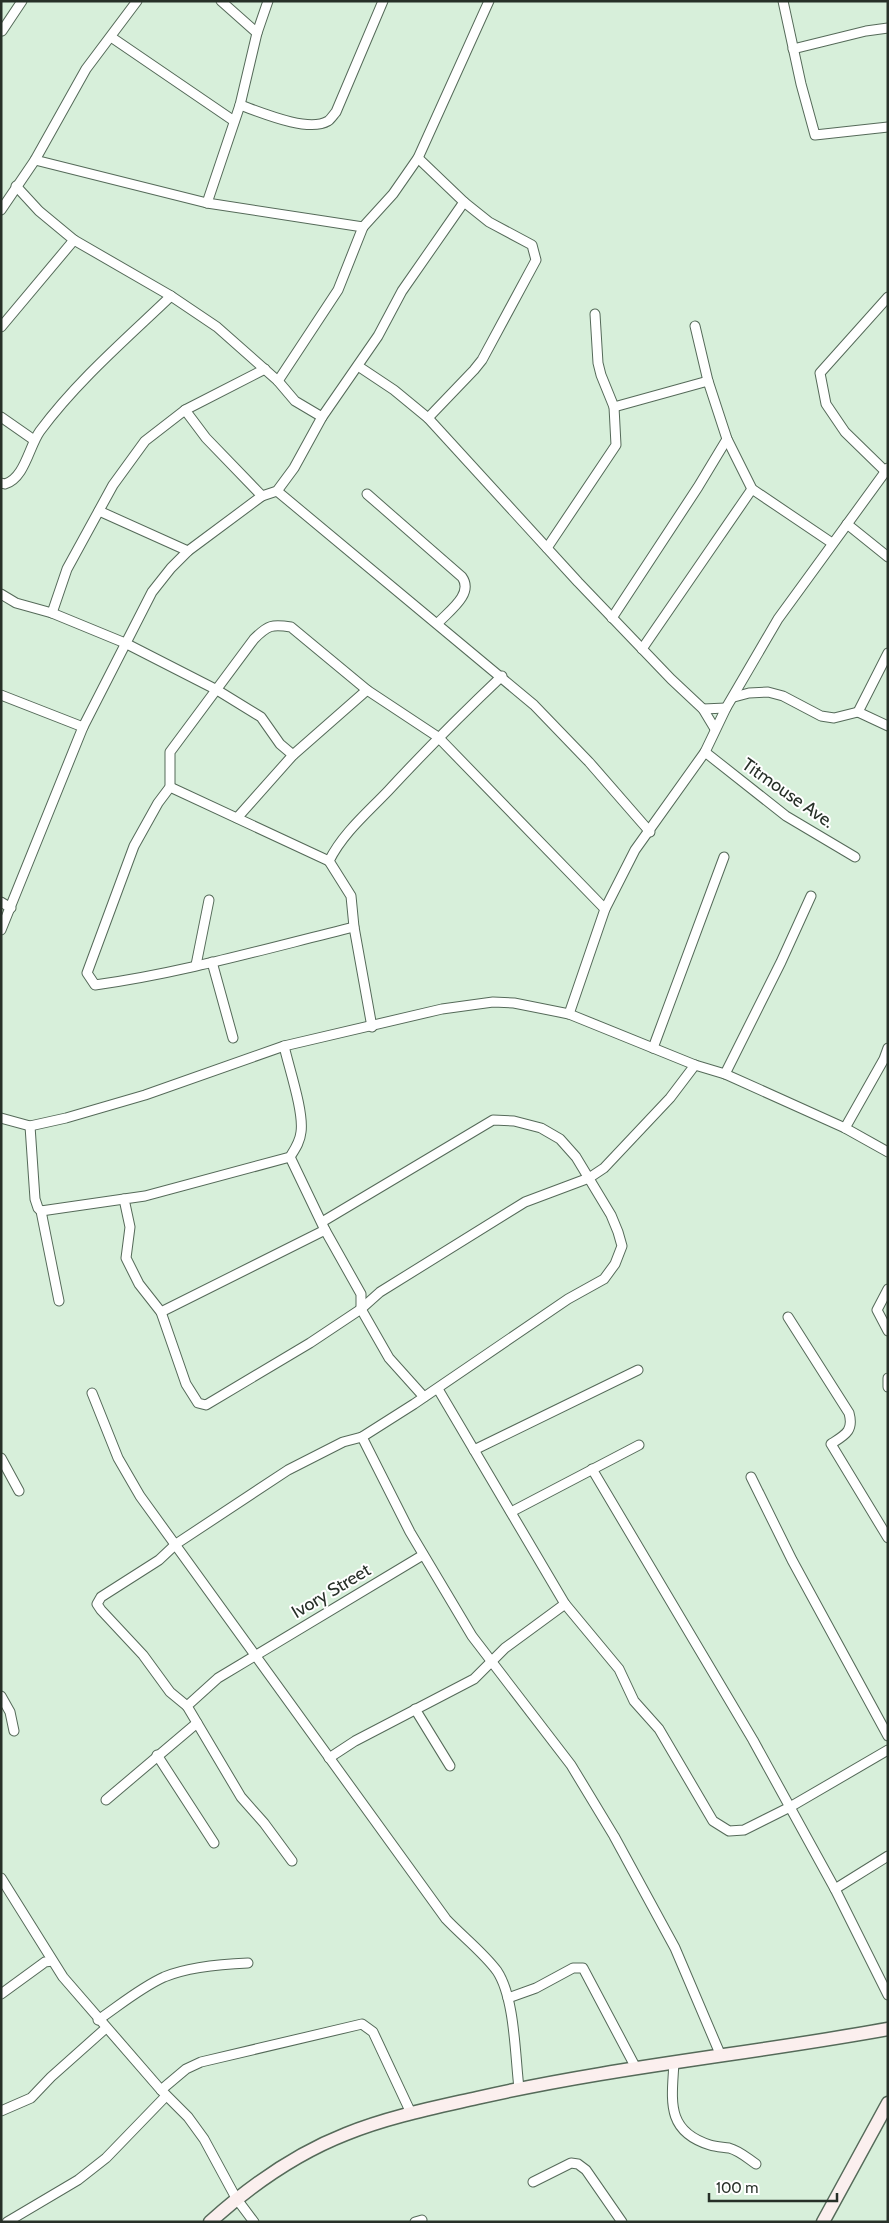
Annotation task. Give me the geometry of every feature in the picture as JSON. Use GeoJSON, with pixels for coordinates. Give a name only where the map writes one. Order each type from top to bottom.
{"type":"FeatureCollection","features":[{"type":"Feature","properties":{"kind":"street"},"geometry":{"type":"LineString","coordinates":[[2,31],[22,1]]}},
{"type":"Feature","properties":{"kind":"street"},"geometry":{"type":"LineString","coordinates":[[1,210],[35,160],[77,84],[137,1]]}},
{"type":"Feature","properties":{"kind":"street"},"geometry":{"type":"LineString","coordinates":[[221,1],[257,33]]}},
{"type":"Feature","properties":{"kind":"street"},"geometry":{"type":"LineString","coordinates":[[207,203],[240,105],[257,33],[268,1]]}},
{"type":"Feature","properties":{"kind":"street"},"geometry":{"type":"LineString","coordinates":[[240,105],[286,121],[319,124],[328,120],[336,112],[382,1]]}},
{"type":"Feature","properties":{"kind":"street"},"geometry":{"type":"LineString","coordinates":[[278,381],[338,290],[363,227],[394,194],[418,158],[489,1]]}},
{"type":"Feature","properties":{"kind":"street"},"geometry":{"type":"LineString","coordinates":[[782,1],[815,135],[888,127]]}},
{"type":"Feature","properties":{"kind":"street"},"geometry":{"type":"LineString","coordinates":[[794,49],[866,31],[888,28]]}},
{"type":"Feature","properties":{"kind":"street"},"geometry":{"type":"LineString","coordinates":[[111,36],[234,121]]}},
{"type":"Feature","properties":{"kind":"street"},"geometry":{"type":"LineString","coordinates":[[418,158],[464,202],[489,222],[532,245],[536,260],[482,360],[428,418]]}},
{"type":"Feature","properties":{"kind":"street"},"geometry":{"type":"LineString","coordinates":[[35,160],[207,203],[363,227]]}},
{"type":"Feature","properties":{"kind":"street"},"geometry":{"type":"LineString","coordinates":[[16,186],[39,210],[74,240],[171,296],[217,327],[278,381],[295,401],[322,417]]}},
{"type":"Feature","properties":{"kind":"street"},"geometry":{"type":"LineString","coordinates":[[1,930],[83,727],[152,592],[171,568],[188,552],[262,496],[277,490],[294,468],[322,417],[378,336],[402,291],[464,202]]}},
{"type":"Feature","properties":{"kind":"street"},"geometry":{"type":"LineString","coordinates":[[1,327],[74,240]]}},
{"type":"Feature","properties":{"kind":"street"},"geometry":{"type":"LineString","coordinates":[[1,483],[5,484],[15,479],[34,440],[70,393],[171,296]]}},
{"type":"Feature","properties":{"kind":"street"},"geometry":{"type":"LineString","coordinates":[[569,1014],[605,910],[636,850],[705,752],[726,708],[734,698],[778,619],[886,469],[845,432],[826,404],[820,373],[888,297]]}},
{"type":"Feature","properties":{"kind":"street"},"geometry":{"type":"LineString","coordinates":[[547,548],[616,445],[614,407],[601,375],[595,314]]}},
{"type":"Feature","properties":{"kind":"street"},"geometry":{"type":"LineString","coordinates":[[695,326],[708,380],[727,439],[752,489],[832,543]]}},
{"type":"Feature","properties":{"kind":"street"},"geometry":{"type":"LineString","coordinates":[[358,366],[394,390],[428,418],[612,618],[703,709],[715,729]]}},
{"type":"Feature","properties":{"kind":"street"},"geometry":{"type":"LineString","coordinates":[[52,613],[68,570],[113,485],[145,441],[185,410],[265,369]]}},
{"type":"Feature","properties":{"kind":"street"},"geometry":{"type":"LineString","coordinates":[[614,407],[708,380]]}},
{"type":"Feature","properties":{"kind":"street"},"geometry":{"type":"LineString","coordinates":[[185,410],[206,438],[262,496]]}},
{"type":"Feature","properties":{"kind":"street"},"geometry":{"type":"LineString","coordinates":[[1,417],[34,440]]}},
{"type":"Feature","properties":{"kind":"street"},"geometry":{"type":"LineString","coordinates":[[612,618],[698,487],[727,439]]}},
{"type":"Feature","properties":{"kind":"street"},"geometry":{"type":"LineString","coordinates":[[642,649],[752,489]]}},
{"type":"Feature","properties":{"kind":"street"},"geometry":{"type":"LineString","coordinates":[[277,490],[502,676],[534,705],[589,762],[650,832]]}},
{"type":"Feature","properties":{"kind":"street"},"geometry":{"type":"LineString","coordinates":[[367,494],[466,582],[465,592],[438,623]]}},
{"type":"Feature","properties":{"kind":"street"},"geometry":{"type":"LineString","coordinates":[[99,511],[188,552]]}},
{"type":"Feature","properties":{"kind":"street"},"geometry":{"type":"LineString","coordinates":[[847,524],[888,558]]}},
{"type":"Feature","properties":{"kind":"street"},"geometry":{"type":"LineString","coordinates":[[1,594],[16,603],[52,613],[125,643],[217,690],[262,717],[280,744],[293,755]]}},
{"type":"Feature","properties":{"kind":"street"},"geometry":{"type":"LineString","coordinates":[[354,927],[196,966],[126,980],[95,985],[87,973],[134,846],[158,803],[170,787],[170,752],[254,639],[267,627],[275,624],[291,627],[367,690],[438,738],[605,910]]}},
{"type":"Feature","properties":{"kind":"street"},"geometry":{"type":"LineString","coordinates":[[858,712],[888,653]]}},
{"type":"Feature","properties":{"kind":"street"},"geometry":{"type":"LineString","coordinates":[[329,861],[337,844],[438,738],[502,676]]}},
{"type":"Feature","properties":{"kind":"street"},"geometry":{"type":"LineString","coordinates":[[237,818],[293,755],[367,690]]}},
{"type":"Feature","properties":{"kind":"street"},"geometry":{"type":"LineString","coordinates":[[734,698],[749,693],[768,692],[783,696],[821,716],[834,718],[858,712],[888,726]]}},
{"type":"Feature","properties":{"kind":"street"},"geometry":{"type":"LineString","coordinates":[[1,695],[83,727]]}},
{"type":"Feature","properties":{"kind":"street"},"geometry":{"type":"LineString","coordinates":[[703,709],[726,708]]}},
{"type":"Feature","properties":{"kind":"street","name":"Titmouse Ave."},"geometry":{"type":"LineString","coordinates":[[705,752],[786,816],[854,857]]}},
{"type":"Feature","properties":{"kind":"street"},"geometry":{"type":"LineString","coordinates":[[170,787],[329,861],[351,896],[354,927],[372,1026]]}},
{"type":"Feature","properties":{"kind":"street"},"geometry":{"type":"LineString","coordinates":[[653,1048],[724,857]]}},
{"type":"Feature","properties":{"kind":"street"},"geometry":{"type":"LineString","coordinates":[[725,1074],[782,962],[811,896]]}},
{"type":"Feature","properties":{"kind":"street"},"geometry":{"type":"LineString","coordinates":[[196,966],[208,900]]}},
{"type":"Feature","properties":{"kind":"street"},"geometry":{"type":"LineString","coordinates":[[1,902],[11,908]]}},
{"type":"Feature","properties":{"kind":"street"},"geometry":{"type":"LineString","coordinates":[[212,962],[233,1038]]}},
{"type":"Feature","properties":{"kind":"street"},"geometry":{"type":"LineString","coordinates":[[1,1118],[30,1126],[66,1118],[146,1095],[284,1046],[442,1009],[493,1002],[514,1003],[569,1014],[695,1065],[725,1074],[845,1128],[888,1152]]}},
{"type":"Feature","properties":{"kind":"street"},"geometry":{"type":"LineString","coordinates":[[41,1211],[145,1196],[290,1157],[297,1147],[302,1131],[284,1046]]}},
{"type":"Feature","properties":{"kind":"street"},"geometry":{"type":"LineString","coordinates":[[845,1128],[884,1059],[888,1048]]}},
{"type":"Feature","properties":{"kind":"street"},"geometry":{"type":"LineString","coordinates":[[124,1199],[130,1227],[126,1258],[139,1284],[161,1312],[186,1384],[198,1403],[206,1405],[276,1365],[361,1309],[380,1292],[525,1202],[589,1178],[604,1168],[670,1098],[695,1065]]}},
{"type":"Feature","properties":{"kind":"street"},"geometry":{"type":"LineString","coordinates":[[161,1312],[324,1226],[493,1120],[514,1121],[541,1128],[560,1139],[576,1157],[589,1178],[618,1232],[622,1246],[615,1264],[604,1279],[568,1299],[438,1389],[362,1437],[342,1442],[288,1470],[176,1544],[159,1560],[110,1590],[101,1597],[97,1604],[108,1619],[143,1655],[166,1688],[187,1706],[241,1796],[292,1861]]}},
{"type":"Feature","properties":{"kind":"street"},"geometry":{"type":"LineString","coordinates":[[30,1126],[35,1200],[41,1211],[59,1301]]}},
{"type":"Feature","properties":{"kind":"street"},"geometry":{"type":"LineString","coordinates":[[290,1157],[324,1226],[361,1294],[361,1309],[389,1358],[424,1397]]}},
{"type":"Feature","properties":{"kind":"street"},"geometry":{"type":"LineString","coordinates":[[888,1289],[877,1310],[888,1331]]}},
{"type":"Feature","properties":{"kind":"street"},"geometry":{"type":"LineString","coordinates":[[788,1317],[849,1412],[852,1422],[847,1434],[831,1444],[888,1538]]}},
{"type":"Feature","properties":{"kind":"street"},"geometry":{"type":"LineString","coordinates":[[474,1450],[638,1370]]}},
{"type":"Feature","properties":{"kind":"street"},"geometry":{"type":"LineString","coordinates":[[888,1378],[888,1387]]}},
{"type":"Feature","properties":{"kind":"street"},"geometry":{"type":"LineString","coordinates":[[438,1389],[565,1604],[619,1669],[634,1700],[659,1729],[713,1820],[722,1828],[735,1832],[744,1830],[790,1807],[888,1750]]}},
{"type":"Feature","properties":{"kind":"street"},"geometry":{"type":"LineString","coordinates":[[92,1393],[110,1442],[125,1473],[446,1919],[496,1970],[504,1984],[508,1998],[519,2088]]}},
{"type":"Feature","properties":{"kind":"street"},"geometry":{"type":"LineString","coordinates":[[362,1437],[424,1555],[472,1636],[571,1765],[614,1836],[675,1948],[721,2056]]}},
{"type":"Feature","properties":{"kind":"street"},"geometry":{"type":"LineString","coordinates":[[511,1512],[639,1445]]}},
{"type":"Feature","properties":{"kind":"street"},"geometry":{"type":"LineString","coordinates":[[1,1458],[19,1491]]}},
{"type":"Feature","properties":{"kind":"street"},"geometry":{"type":"LineString","coordinates":[[592,1469],[680,1615],[790,1807],[835,1889],[888,1994]]}},
{"type":"Feature","properties":{"kind":"street"},"geometry":{"type":"LineString","coordinates":[[751,1477],[812,1599],[888,1736]]}},
{"type":"Feature","properties":{"kind":"street","name":"Ivory Street"},"geometry":{"type":"LineString","coordinates":[[187,1706],[211,1682],[424,1555]]}},
{"type":"Feature","properties":{"kind":"street"},"geometry":{"type":"LineString","coordinates":[[329,1758],[355,1741],[474,1679],[491,1660],[531,1627],[565,1604]]}},
{"type":"Feature","properties":{"kind":"street"},"geometry":{"type":"LineString","coordinates":[[1,1696],[10,1712],[14,1731]]}},
{"type":"Feature","properties":{"kind":"street"},"geometry":{"type":"LineString","coordinates":[[415,1709],[450,1766]]}},
{"type":"Feature","properties":{"kind":"street"},"geometry":{"type":"LineString","coordinates":[[106,1800],[197,1723]]}},
{"type":"Feature","properties":{"kind":"street"},"geometry":{"type":"LineString","coordinates":[[157,1755],[214,1843]]}},
{"type":"Feature","properties":{"kind":"street"},"geometry":{"type":"LineString","coordinates":[[835,1889],[888,1856]]}},
{"type":"Feature","properties":{"kind":"street"},"geometry":{"type":"LineString","coordinates":[[1,1878],[63,1977],[98,2020],[188,2117],[204,2139],[236,2198],[254,2222]]}},
{"type":"Feature","properties":{"kind":"street"},"geometry":{"type":"LineString","coordinates":[[1,1994],[45,1962],[52,1961]]}},
{"type":"Feature","properties":{"kind":"street"},"geometry":{"type":"LineString","coordinates":[[98,2020],[142,1989],[166,1976],[221,1964],[248,1963]]}},
{"type":"Feature","properties":{"kind":"street"},"geometry":{"type":"LineString","coordinates":[[508,1998],[536,1988],[573,1968],[584,1968],[636,2068]]}},
{"type":"Feature","properties":{"kind":"street"},"geometry":{"type":"LineString","coordinates":[[7,2222],[78,2180],[106,2158],[186,2069],[201,2062],[362,2024],[373,2032],[411,2113]]}},
{"type":"Feature","properties":{"kind":"street"},"geometry":{"type":"LineString","coordinates":[[1,2111],[32,2098],[51,2077],[106,2028]]}},
{"type":"Feature","properties":{"kind":"street"},"geometry":{"type":"LineString","coordinates":[[210,2222],[236,2198],[301,2155],[345,2134],[411,2113],[519,2088],[888,2029]]}},
{"type":"Feature","properties":{"kind":"street"},"geometry":{"type":"LineString","coordinates":[[674,2062],[672,2106],[678,2124],[692,2137],[710,2145],[739,2152],[756,2164]]}},
{"type":"Feature","properties":{"kind":"street"},"geometry":{"type":"LineString","coordinates":[[823,2222],[888,2103]]}},
{"type":"Feature","properties":{"kind":"street"},"geometry":{"type":"LineString","coordinates":[[533,2182],[566,2164],[578,2164],[586,2170],[622,2222]]}}]}
